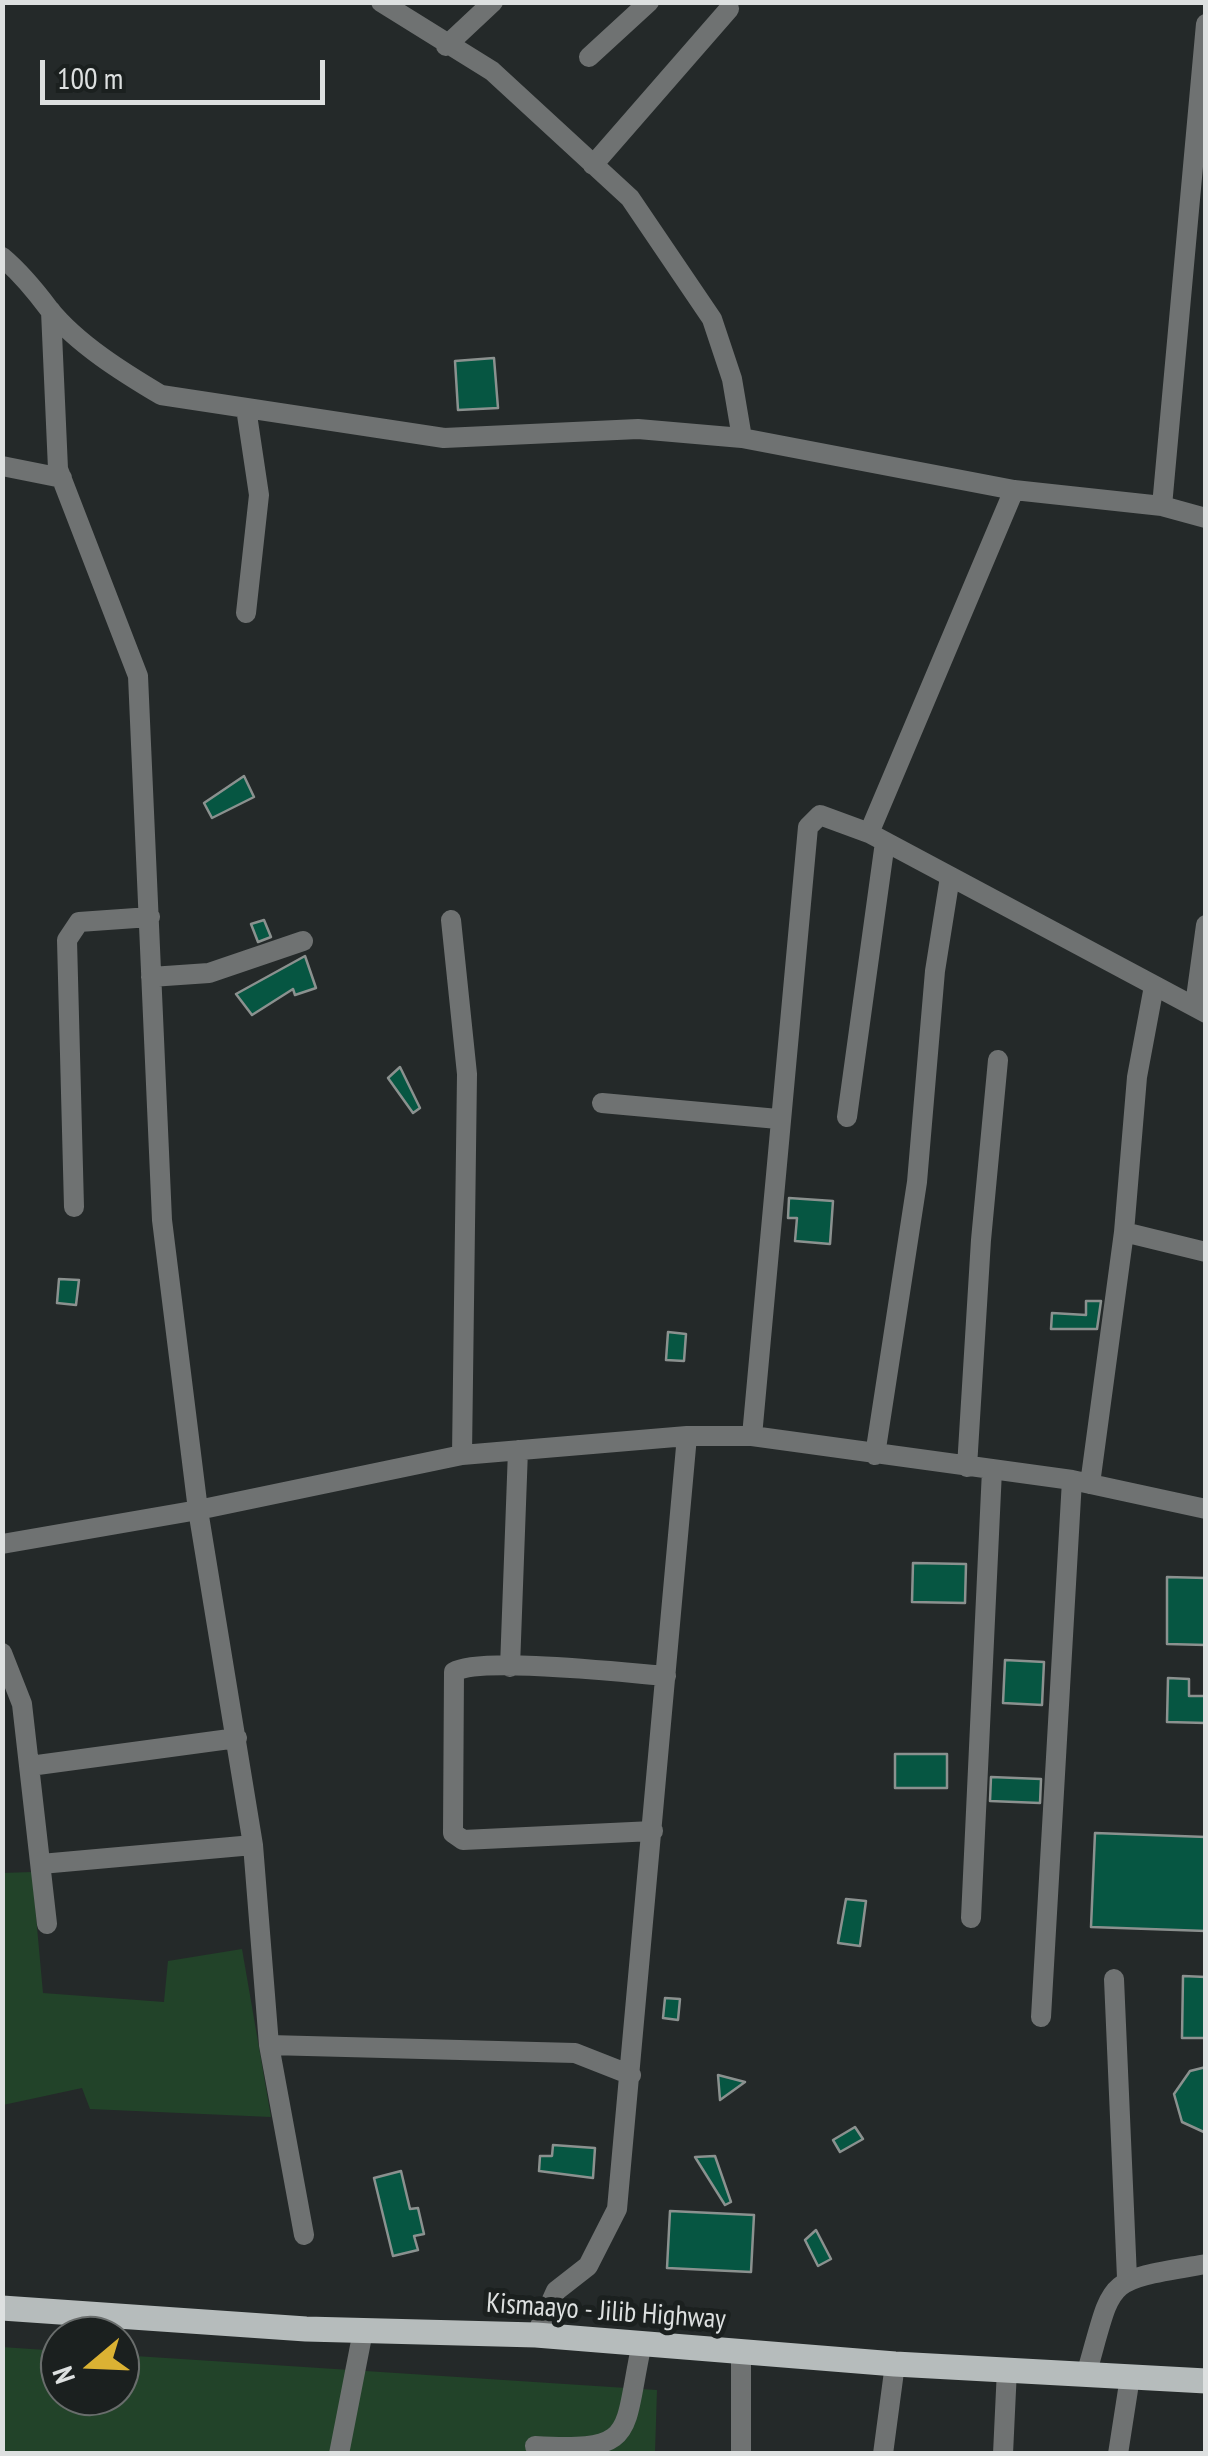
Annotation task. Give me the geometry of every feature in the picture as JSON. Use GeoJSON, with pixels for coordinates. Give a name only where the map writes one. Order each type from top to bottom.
{"type":"FeatureCollection","features":[{"type":"Feature","properties":{"kind":"main road","name":"Kismaayo - Jilib Highway"},"geometry":{"type":"LineString","coordinates":[[2,2308],[362,2331],[536,2334],[895,2364],[1206,2381]]}},
{"type":"Feature","properties":{"kind":"street"},"geometry":{"type":"LineString","coordinates":[[381,2],[492,72],[630,198],[712,319],[732,379],[742,438]]}},
{"type":"Feature","properties":{"kind":"street"},"geometry":{"type":"LineString","coordinates":[[446,46],[493,2]]}},
{"type":"Feature","properties":{"kind":"street"},"geometry":{"type":"LineString","coordinates":[[588,57],[649,2]]}},
{"type":"Feature","properties":{"kind":"street"},"geometry":{"type":"LineString","coordinates":[[593,164],[729,9]]}},
{"type":"Feature","properties":{"kind":"street"},"geometry":{"type":"LineString","coordinates":[[1162,506],[1206,24]]}},
{"type":"Feature","properties":{"kind":"street"},"geometry":{"type":"LineString","coordinates":[[2,256],[35,285],[50,311],[125,374],[161,396],[444,438],[638,429],[742,438],[1014,490],[1162,506],[1206,518]]}},
{"type":"Feature","properties":{"kind":"street"},"geometry":{"type":"LineString","coordinates":[[50,311],[62,478],[138,676],[162,1220],[198,1510],[238,1738],[252,1846],[268,2046],[304,2235]]}},
{"type":"Feature","properties":{"kind":"street"},"geometry":{"type":"LineString","coordinates":[[246,408],[258,495],[246,613]]}},
{"type":"Feature","properties":{"kind":"street"},"geometry":{"type":"LineString","coordinates":[[2,466],[62,478]]}},
{"type":"Feature","properties":{"kind":"street"},"geometry":{"type":"LineString","coordinates":[[848,1117],[877,837],[1014,490]]}},
{"type":"Feature","properties":{"kind":"street"},"geometry":{"type":"LineString","coordinates":[[752,1436],[778,1120],[808,827],[820,815],[877,837],[1200,1009],[1206,925]]}},
{"type":"Feature","properties":{"kind":"street"},"geometry":{"type":"LineString","coordinates":[[875,1455],[917,1182],[936,971],[950,877]]}},
{"type":"Feature","properties":{"kind":"street"},"geometry":{"type":"LineString","coordinates":[[74,1208],[67,940],[79,922],[150,917]]}},
{"type":"Feature","properties":{"kind":"street"},"geometry":{"type":"LineString","coordinates":[[451,920],[467,1074],[462,1454]]}},
{"type":"Feature","properties":{"kind":"street"},"geometry":{"type":"LineString","coordinates":[[151,977],[209,973],[303,941]]}},
{"type":"Feature","properties":{"kind":"street"},"geometry":{"type":"LineString","coordinates":[[1041,2017],[1081,1482],[1124,1232],[1138,1077],[1154,986]]}},
{"type":"Feature","properties":{"kind":"street"},"geometry":{"type":"LineString","coordinates":[[967,1467],[981,1240],[998,1060]]}},
{"type":"Feature","properties":{"kind":"street"},"geometry":{"type":"LineString","coordinates":[[602,1103],[778,1120]]}},
{"type":"Feature","properties":{"kind":"street"},"geometry":{"type":"LineString","coordinates":[[1124,1232],[1206,1252]]}},
{"type":"Feature","properties":{"kind":"street"},"geometry":{"type":"LineString","coordinates":[[2,1544],[198,1510],[462,1454],[687,1436],[752,1436],[1081,1482],[1206,1509]]}},
{"type":"Feature","properties":{"kind":"street"},"geometry":{"type":"LineString","coordinates":[[536,2334],[556,2291],[588,2266],[617,2210],[687,1436]]}},
{"type":"Feature","properties":{"kind":"street"},"geometry":{"type":"LineString","coordinates":[[510,1666],[518,1450]]}},
{"type":"Feature","properties":{"kind":"street"},"geometry":{"type":"LineString","coordinates":[[971,1918],[992,1470]]}},
{"type":"Feature","properties":{"kind":"street"},"geometry":{"type":"LineString","coordinates":[[2,1653],[22,1704],[48,1924]]}},
{"type":"Feature","properties":{"kind":"street"},"geometry":{"type":"LineString","coordinates":[[653,1831],[462,1840],[453,1834],[450,1824],[454,1672],[463,1667],[510,1666],[666,1676]]}},
{"type":"Feature","properties":{"kind":"street"},"geometry":{"type":"LineString","coordinates":[[30,1766],[238,1738]]}},
{"type":"Feature","properties":{"kind":"street"},"geometry":{"type":"LineString","coordinates":[[41,1864],[252,1846]]}},
{"type":"Feature","properties":{"kind":"street"},"geometry":{"type":"LineString","coordinates":[[1114,1979],[1127,2278]]}},
{"type":"Feature","properties":{"kind":"street"},"geometry":{"type":"LineString","coordinates":[[268,2046],[575,2053],[631,2074]]}},
{"type":"Feature","properties":{"kind":"street"},"geometry":{"type":"LineString","coordinates":[[1086,2375],[1109,2296],[1127,2278],[1206,2264]]}},
{"type":"Feature","properties":{"kind":"street"},"geometry":{"type":"LineString","coordinates":[[340,2454],[362,2331]]}},
{"type":"Feature","properties":{"kind":"street"},"geometry":{"type":"LineString","coordinates":[[536,2446],[584,2448],[610,2444],[623,2430],[642,2343]]}},
{"type":"Feature","properties":{"kind":"street"},"geometry":{"type":"LineString","coordinates":[[741,2351],[741,2454]]}},
{"type":"Feature","properties":{"kind":"street"},"geometry":{"type":"LineString","coordinates":[[882,2454],[895,2364]]}},
{"type":"Feature","properties":{"kind":"street"},"geometry":{"type":"LineString","coordinates":[[1003,2454],[1007,2369]]}},
{"type":"Feature","properties":{"kind":"street"},"geometry":{"type":"LineString","coordinates":[[1118,2454],[1130,2377]]}},
{"type":"Feature","properties":{"kind":"green space"},"geometry":{"type":"Polygon","coordinates":[[[32,1872],[43,1993],[164,2002],[168,1961],[242,1949],[271,2117],[90,2109],[82,2088],[3,2105],[2,1873],[32,1872]]]}},
{"type":"Feature","properties":{"kind":"green space"},"geometry":{"type":"Polygon","coordinates":[[[2,2347],[40,2350],[40,2416],[140,2416],[140,2356],[657,2390],[655,2453],[3,2453],[2,2347]]]}},
{"type":"Feature","properties":{"kind":"building"},"geometry":{"type":"Polygon","coordinates":[[[494,358],[498,408],[458,410],[455,361],[494,358]]]}},
{"type":"Feature","properties":{"kind":"building"},"geometry":{"type":"Polygon","coordinates":[[[244,776],[254,797],[212,818],[204,803],[244,776]]]}},
{"type":"Feature","properties":{"kind":"building"},"geometry":{"type":"Polygon","coordinates":[[[264,920],[271,937],[258,942],[251,924],[264,920]]]}},
{"type":"Feature","properties":{"kind":"building"},"geometry":{"type":"Polygon","coordinates":[[[305,956],[316,988],[295,995],[293,989],[252,1015],[236,994],[305,956]]]}},
{"type":"Feature","properties":{"kind":"building"},"geometry":{"type":"Polygon","coordinates":[[[400,1067],[420,1108],[413,1113],[388,1078],[400,1067]]]}},
{"type":"Feature","properties":{"kind":"building"},"geometry":{"type":"Polygon","coordinates":[[[789,1198],[833,1201],[830,1244],[795,1241],[797,1218],[788,1218],[789,1198]]]}},
{"type":"Feature","properties":{"kind":"building"},"geometry":{"type":"Polygon","coordinates":[[[59,1279],[79,1280],[76,1305],[57,1303],[59,1279]]]}},
{"type":"Feature","properties":{"kind":"building"},"geometry":{"type":"Polygon","coordinates":[[[1086,1301],[1101,1301],[1097,1329],[1051,1329],[1052,1313],[1086,1315],[1086,1301]]]}},
{"type":"Feature","properties":{"kind":"building"},"geometry":{"type":"Polygon","coordinates":[[[668,1332],[686,1334],[684,1361],[666,1360],[668,1332]]]}},
{"type":"Feature","properties":{"kind":"building"},"geometry":{"type":"Polygon","coordinates":[[[913,1563],[966,1564],[965,1603],[912,1602],[913,1563]]]}},
{"type":"Feature","properties":{"kind":"building"},"geometry":{"type":"Polygon","coordinates":[[[1167,1577],[1206,1578],[1206,1645],[1167,1644],[1167,1577]]]}},
{"type":"Feature","properties":{"kind":"building"},"geometry":{"type":"Polygon","coordinates":[[[1005,1660],[1044,1662],[1042,1705],[1003,1703],[1005,1660]]]}},
{"type":"Feature","properties":{"kind":"building"},"geometry":{"type":"Polygon","coordinates":[[[1168,1678],[1189,1679],[1189,1696],[1206,1696],[1206,1723],[1167,1722],[1168,1678]]]}},
{"type":"Feature","properties":{"kind":"building"},"geometry":{"type":"Polygon","coordinates":[[[895,1754],[947,1754],[947,1788],[895,1788],[895,1754]]]}},
{"type":"Feature","properties":{"kind":"building"},"geometry":{"type":"Polygon","coordinates":[[[991,1777],[1041,1779],[1040,1803],[990,1801],[991,1777]]]}},
{"type":"Feature","properties":{"kind":"building"},"geometry":{"type":"Polygon","coordinates":[[[1095,1833],[1206,1837],[1206,1931],[1091,1927],[1095,1833]]]}},
{"type":"Feature","properties":{"kind":"building"},"geometry":{"type":"Polygon","coordinates":[[[846,1899],[866,1901],[860,1946],[838,1943],[846,1899]]]}},
{"type":"Feature","properties":{"kind":"building"},"geometry":{"type":"Polygon","coordinates":[[[1183,1976],[1206,1977],[1206,2038],[1182,2038],[1183,1976]]]}},
{"type":"Feature","properties":{"kind":"building"},"geometry":{"type":"Polygon","coordinates":[[[665,1998],[680,1999],[678,2020],[663,2018],[665,1998]]]}},
{"type":"Feature","properties":{"kind":"building"},"geometry":{"type":"Polygon","coordinates":[[[1206,2067],[1206,2133],[1182,2122],[1174,2094],[1190,2071],[1206,2067]]]}},
{"type":"Feature","properties":{"kind":"building"},"geometry":{"type":"Polygon","coordinates":[[[718,2075],[745,2082],[720,2100],[718,2075]]]}},
{"type":"Feature","properties":{"kind":"building"},"geometry":{"type":"Polygon","coordinates":[[[855,2127],[863,2139],[840,2152],[833,2140],[855,2127]]]}},
{"type":"Feature","properties":{"kind":"building"},"geometry":{"type":"Polygon","coordinates":[[[553,2145],[595,2148],[593,2178],[539,2171],[540,2156],[552,2156],[553,2145]]]}},
{"type":"Feature","properties":{"kind":"building"},"geometry":{"type":"Polygon","coordinates":[[[715,2156],[731,2202],[725,2205],[695,2157],[715,2156]]]}},
{"type":"Feature","properties":{"kind":"building"},"geometry":{"type":"Polygon","coordinates":[[[401,2171],[410,2209],[418,2208],[424,2234],[414,2236],[418,2250],[393,2256],[374,2178],[401,2171]]]}},
{"type":"Feature","properties":{"kind":"building"},"geometry":{"type":"Polygon","coordinates":[[[670,2211],[754,2215],[751,2272],[667,2268],[670,2211]]]}},
{"type":"Feature","properties":{"kind":"building"},"geometry":{"type":"Polygon","coordinates":[[[816,2230],[831,2259],[818,2266],[805,2240],[816,2230]]]}}]}
